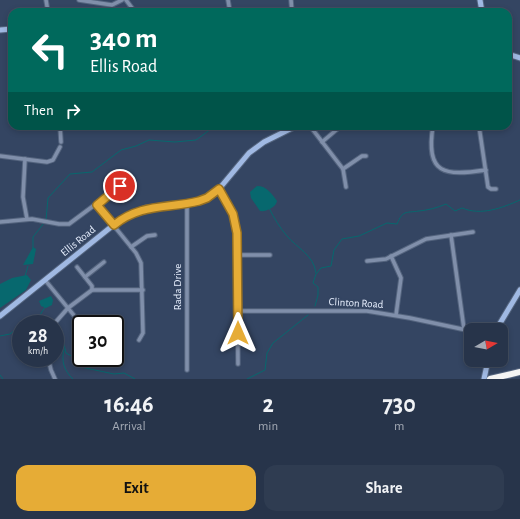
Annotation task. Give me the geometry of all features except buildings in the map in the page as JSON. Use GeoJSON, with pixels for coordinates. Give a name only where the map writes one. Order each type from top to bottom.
{"type":"FeatureCollection","features":[{"type":"Feature","properties":{"kind":"highway"},"geometry":{"type":"LineString","coordinates":[[490,379],[520,372]]}},
{"type":"Feature","properties":{"kind":"main road","name":"Ellis Road"},"geometry":{"type":"LineString","coordinates":[[0,316],[114,225],[132,213],[146,208],[187,204],[207,198],[219,189],[249,153],[264,142],[288,130]]}},
{"type":"Feature","properties":{"kind":"main road"},"geometry":{"type":"LineString","coordinates":[[500,323],[520,290]]}},
{"type":"Feature","properties":{"kind":"main road"},"geometry":{"type":"LineString","coordinates":[[484,379],[486,367]]}},
{"type":"Feature","properties":{"kind":"street"},"geometry":{"type":"LineString","coordinates":[[79,0],[112,5],[122,0]]}},
{"type":"Feature","properties":{"kind":"street"},"geometry":{"type":"LineString","coordinates":[[60,130],[61,142]]}},
{"type":"Feature","properties":{"kind":"street"},"geometry":{"type":"LineString","coordinates":[[313,130],[343,169],[346,187]]}},
{"type":"Feature","properties":{"kind":"street"},"geometry":{"type":"LineString","coordinates":[[322,142],[336,130]]}},
{"type":"Feature","properties":{"kind":"street"},"geometry":{"type":"LineString","coordinates":[[433,130],[431,153],[439,167],[447,172],[456,174],[486,170]]}},
{"type":"Feature","properties":{"kind":"street"},"geometry":{"type":"LineString","coordinates":[[480,130],[488,187],[490,189],[496,189]]}},
{"type":"Feature","properties":{"kind":"street"},"geometry":{"type":"LineString","coordinates":[[0,156],[47,162],[53,160],[60,147]]}},
{"type":"Feature","properties":{"kind":"street"},"geometry":{"type":"LineString","coordinates":[[343,169],[362,156],[366,156]]}},
{"type":"Feature","properties":{"kind":"street"},"geometry":{"type":"LineString","coordinates":[[25,159],[23,196],[27,220]]}},
{"type":"Feature","properties":{"kind":"street"},"geometry":{"type":"LineString","coordinates":[[0,222],[42,220],[59,224],[69,224],[97,205],[120,186],[125,185]]}},
{"type":"Feature","properties":{"kind":"street"},"geometry":{"type":"LineString","coordinates":[[219,189],[234,218],[237,233],[238,364]]}},
{"type":"Feature","properties":{"kind":"street","name":"Rada Drive"},"geometry":{"type":"LineString","coordinates":[[187,204],[187,370]]}},
{"type":"Feature","properties":{"kind":"street"},"geometry":{"type":"LineString","coordinates":[[97,205],[131,247],[141,264],[143,290],[143,332],[139,340]]}},
{"type":"Feature","properties":{"kind":"street"},"geometry":{"type":"LineString","coordinates":[[367,261],[382,260],[426,239],[473,232]]}},
{"type":"Feature","properties":{"kind":"street"},"geometry":{"type":"LineString","coordinates":[[131,247],[147,236],[155,235]]}},
{"type":"Feature","properties":{"kind":"street"},"geometry":{"type":"LineString","coordinates":[[451,235],[464,329]]}},
{"type":"Feature","properties":{"kind":"street"},"geometry":{"type":"LineString","coordinates":[[238,255],[270,255]]}},
{"type":"Feature","properties":{"kind":"street"},"geometry":{"type":"LineString","coordinates":[[391,256],[399,272],[401,281],[396,315]]}},
{"type":"Feature","properties":{"kind":"street"},"geometry":{"type":"LineString","coordinates":[[85,277],[104,262]]}},
{"type":"Feature","properties":{"kind":"street"},"geometry":{"type":"LineString","coordinates":[[77,267],[92,286],[92,290]]}},
{"type":"Feature","properties":{"kind":"street"},"geometry":{"type":"LineString","coordinates":[[45,280],[74,315]]}},
{"type":"Feature","properties":{"kind":"street"},"geometry":{"type":"LineString","coordinates":[[62,315],[68,308],[92,290],[143,290]]}},
{"type":"Feature","properties":{"kind":"street","name":"Clinton Road"},"geometry":{"type":"LineString","coordinates":[[238,311],[342,310],[396,315],[464,329]]}},
{"type":"Feature","properties":{"kind":"street"},"geometry":{"type":"LineString","coordinates":[[50,367],[56,379]]}},
{"type":"Feature","properties":{"kind":"shaded area"},"geometry":{"type":"Polygon","coordinates":[[[257,186],[264,187],[277,201],[271,209],[260,211],[251,198],[250,192],[257,186]]]}},
{"type":"Feature","properties":{"kind":"shaded area"},"geometry":{"type":"Polygon","coordinates":[[[33,247],[36,249],[33,264],[23,265],[33,247]]]}},
{"type":"Feature","properties":{"kind":"shaded area"},"geometry":{"type":"Polygon","coordinates":[[[27,275],[31,280],[26,290],[0,308],[0,284],[12,278],[27,275]]]}},
{"type":"Feature","properties":{"kind":"shaded area"},"geometry":{"type":"Polygon","coordinates":[[[51,296],[53,300],[52,305],[46,308],[41,306],[39,301],[51,296]]]}},
{"type":"Feature","properties":{"kind":"waterway"},"geometry":{"type":"LineString","coordinates":[[46,220],[48,198],[70,174],[92,172],[121,150],[136,146],[149,140],[175,142],[196,140],[210,130]]}},
{"type":"Feature","properties":{"kind":"waterway"},"geometry":{"type":"LineString","coordinates":[[315,306],[318,295],[318,287],[313,283],[316,274],[321,268],[331,266],[334,250],[342,239],[359,236],[387,223],[397,224],[401,216],[407,212],[439,207],[446,204],[455,211],[462,208],[484,211],[506,206],[520,200]]}},
{"type":"Feature","properties":{"kind":"waterway"},"geometry":{"type":"LineString","coordinates":[[269,208],[284,233],[312,261],[316,273]]}},
{"type":"Feature","properties":{"kind":"waterway"},"geometry":{"type":"LineString","coordinates":[[33,248],[33,237],[44,223]]}},
{"type":"Feature","properties":{"kind":"waterway"},"geometry":{"type":"LineString","coordinates":[[25,276],[28,266]]}},
{"type":"Feature","properties":{"kind":"waterway"},"geometry":{"type":"LineString","coordinates":[[40,315],[45,307]]}},
{"type":"Feature","properties":{"kind":"waterway"},"geometry":{"type":"LineString","coordinates":[[247,379],[265,370],[267,353],[273,343],[308,315]]}},
{"type":"Feature","properties":{"kind":"waterway"},"geometry":{"type":"LineString","coordinates":[[0,336],[12,332]]}},
{"type":"Feature","properties":{"kind":"waterway"},"geometry":{"type":"LineString","coordinates":[[64,344],[66,353],[73,357],[81,367],[114,374],[124,373],[135,379]]}},
{"type":"Feature","properties":{"kind":"waterway"},"geometry":{"type":"LineString","coordinates":[[64,366],[67,373],[73,379]]}},
{"type":"Feature","properties":{"kind":"waterway"},"geometry":{"type":"LineString","coordinates":[[0,375],[3,379]]}},
{"type":"Feature","properties":{"kind":"route"},"geometry":{"type":"LineString","coordinates":[[120,186],[97,205],[114,225],[132,213],[146,208],[187,204],[199,201],[207,198],[219,189],[233,214],[238,240],[238,333]]}}]}
